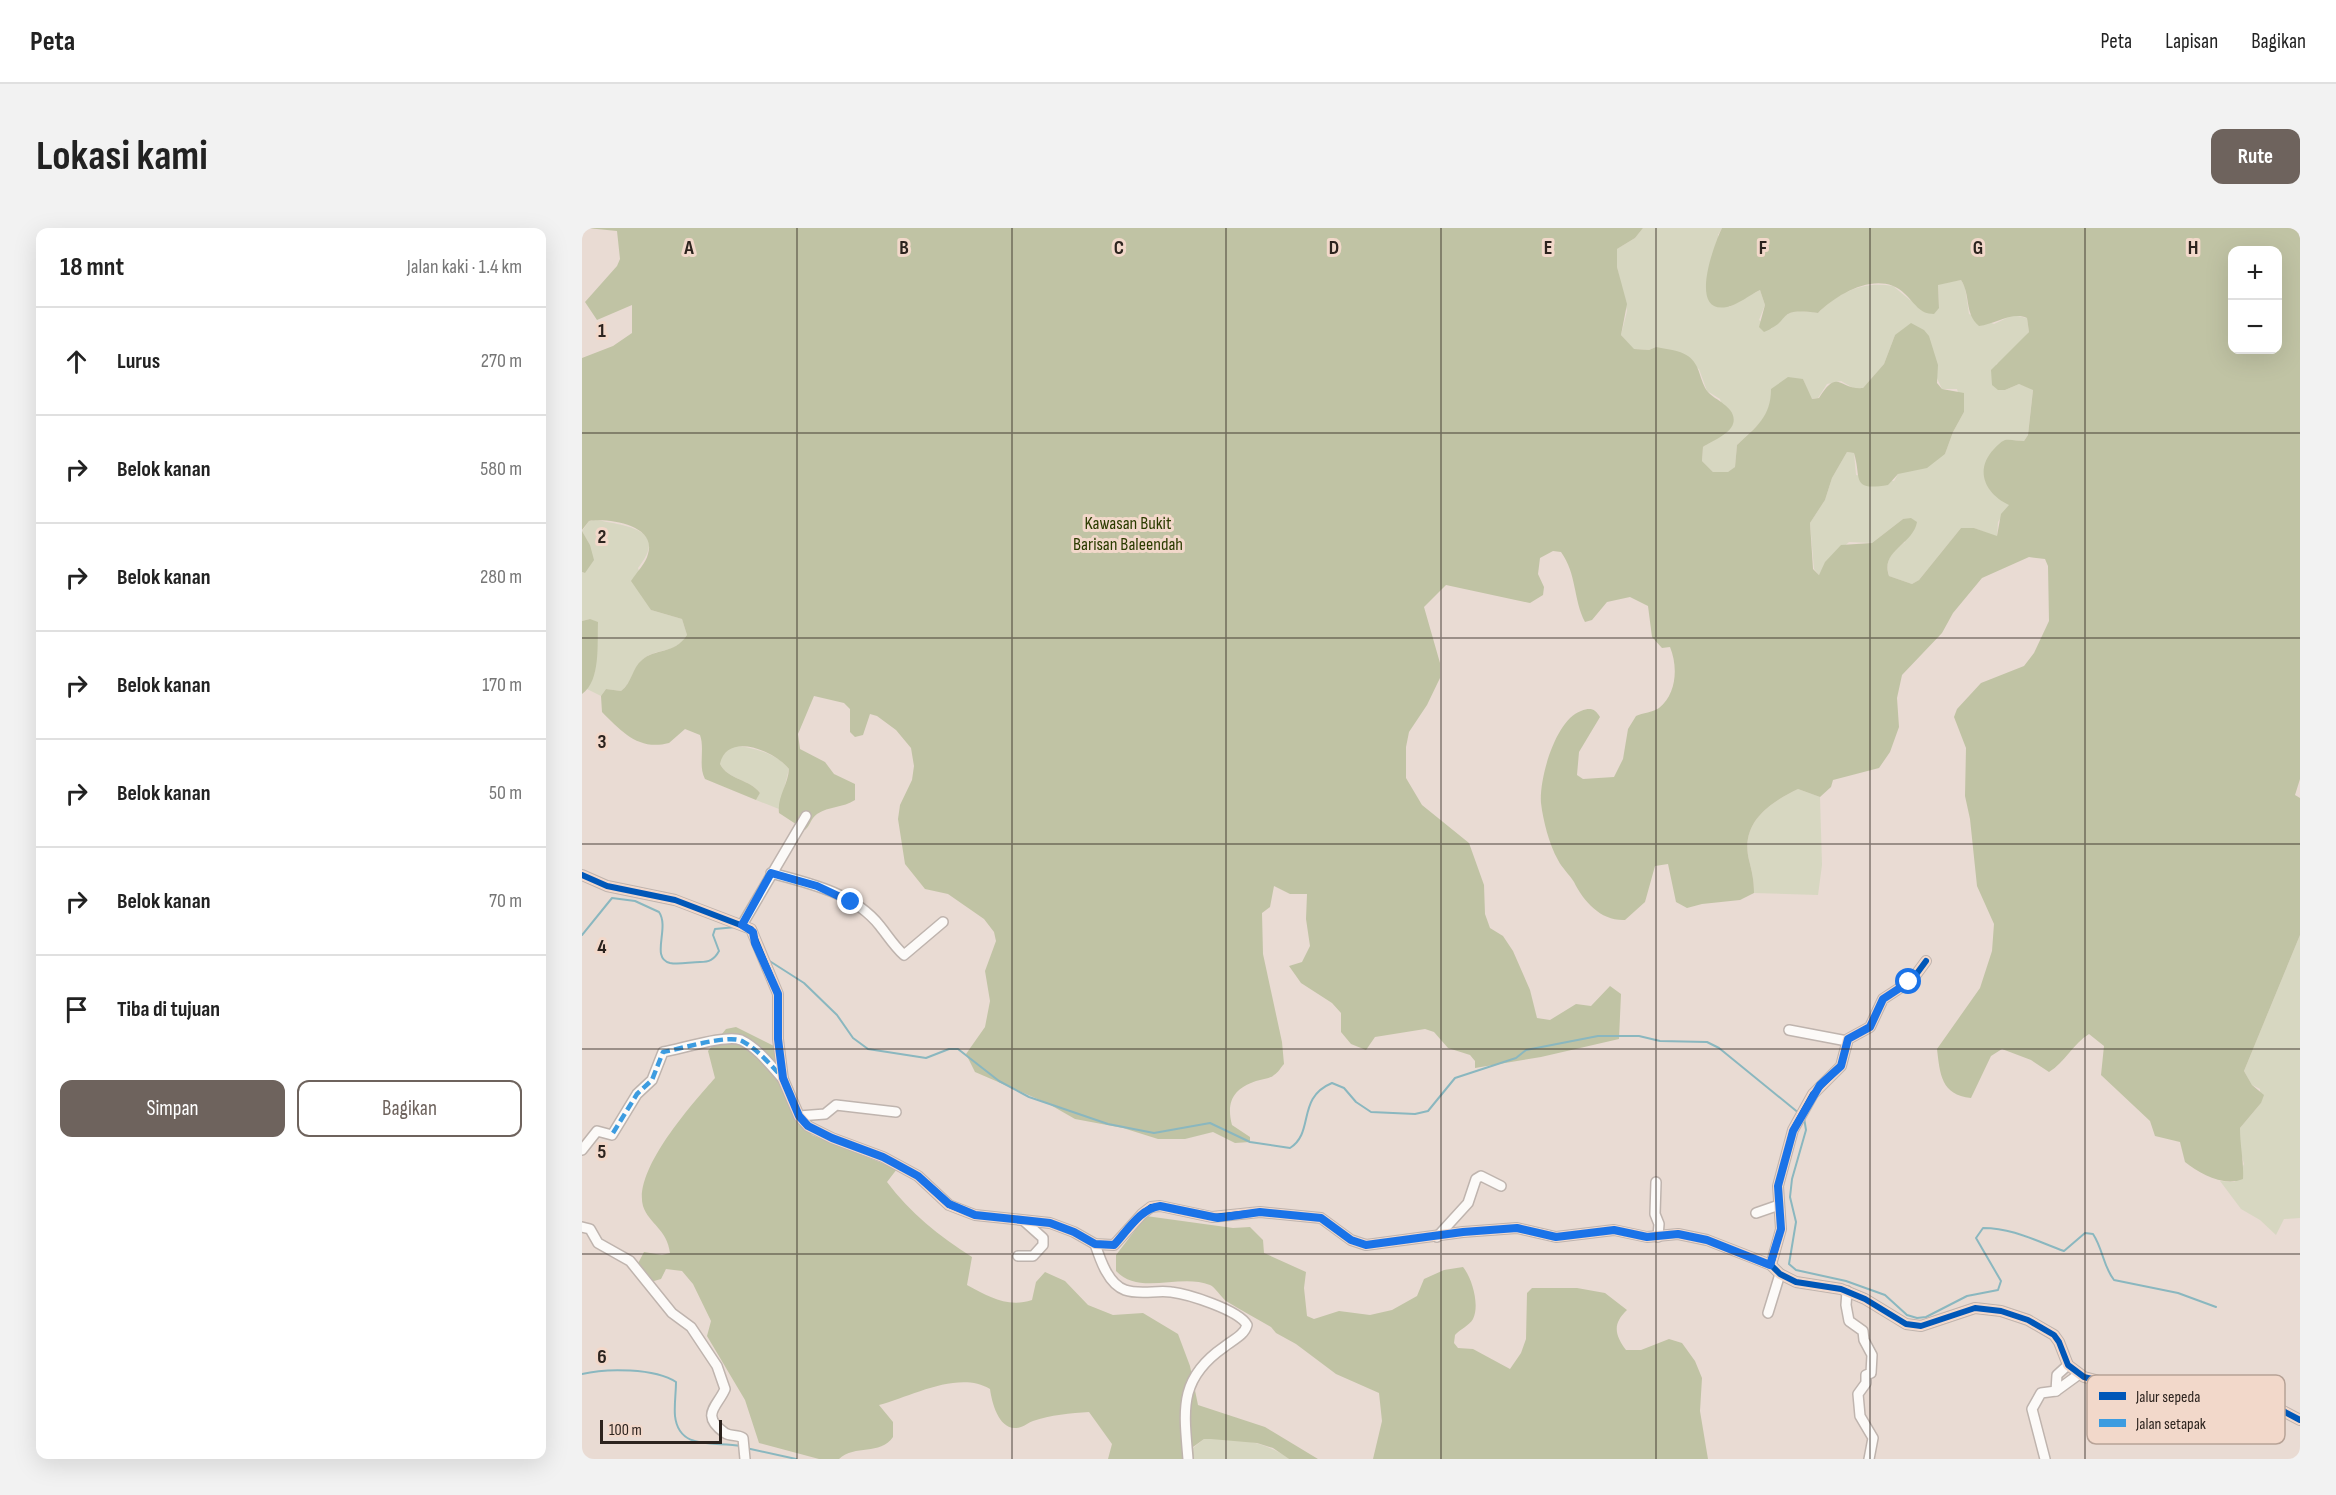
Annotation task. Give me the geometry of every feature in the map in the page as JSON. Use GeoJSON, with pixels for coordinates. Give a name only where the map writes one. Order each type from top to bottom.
{"type":"FeatureCollection","features":[{"type":"Feature","properties":{"kind":"street"},"geometry":{"type":"LineString","coordinates":[[742,925],[806,816]]}},
{"type":"Feature","properties":{"kind":"street"},"geometry":{"type":"LineString","coordinates":[[771,873],[817,886],[851,902],[880,926],[885,936],[904,955],[943,922]]}},
{"type":"Feature","properties":{"kind":"street"},"geometry":{"type":"LineString","coordinates":[[582,875],[607,886],[647,892],[675,900],[751,929],[778,994],[778,1039],[783,1078],[799,1116],[819,1133],[883,1157],[918,1176],[949,1204],[975,1215],[1050,1223],[1074,1232],[1095,1244],[1114,1245],[1142,1214],[1151,1207],[1160,1206],[1218,1218],[1260,1212],[1321,1218],[1351,1240],[1366,1245],[1517,1228],[1556,1237],[1601,1230],[1658,1237],[1678,1234],[1707,1240],[1770,1265],[1780,1274],[1796,1282],[1847,1291],[1880,1306],[1898,1321],[1914,1326],[1975,1308],[2001,1311],[2028,1320],[2054,1335],[2060,1342],[2068,1365],[2078,1375],[2087,1377]]}},
{"type":"Feature","properties":{"kind":"street"},"geometry":{"type":"LineString","coordinates":[[1789,1030],[1847,1041],[1870,1027],[1883,999],[1912,980],[1926,961]]}},
{"type":"Feature","properties":{"kind":"street"},"geometry":{"type":"LineString","coordinates":[[582,1150],[597,1131],[612,1135],[637,1094],[652,1080],[663,1052],[722,1038],[736,1039],[762,1056],[783,1078]]}},
{"type":"Feature","properties":{"kind":"street"},"geometry":{"type":"LineString","coordinates":[[1770,1265],[1781,1229],[1779,1205],[1782,1168],[1796,1122],[1820,1085],[1841,1066],[1847,1041]]}},
{"type":"Feature","properties":{"kind":"street"},"geometry":{"type":"LineString","coordinates":[[799,1116],[825,1114],[836,1105],[896,1112]]}},
{"type":"Feature","properties":{"kind":"street"},"geometry":{"type":"LineString","coordinates":[[1437,1237],[1467,1203],[1476,1179],[1481,1176],[1489,1178],[1502,1186]]}},
{"type":"Feature","properties":{"kind":"street"},"geometry":{"type":"LineString","coordinates":[[1656,1182],[1655,1214],[1659,1224],[1658,1237]]}},
{"type":"Feature","properties":{"kind":"street"},"geometry":{"type":"LineString","coordinates":[[1756,1213],[1779,1205]]}},
{"type":"Feature","properties":{"kind":"street"},"geometry":{"type":"LineString","coordinates":[[1018,1256],[1033,1256],[1043,1245],[1043,1238],[1024,1221]]}},
{"type":"Feature","properties":{"kind":"street"},"geometry":{"type":"LineString","coordinates":[[582,1227],[590,1229],[598,1243],[630,1261],[672,1313],[692,1329],[717,1366],[725,1389],[712,1406],[713,1419],[727,1434],[743,1438],[745,1455]]}},
{"type":"Feature","properties":{"kind":"street"},"geometry":{"type":"LineString","coordinates":[[1095,1244],[1114,1282],[1124,1290],[1187,1296],[1235,1314],[1244,1319],[1247,1325],[1245,1332],[1213,1354],[1198,1371],[1184,1404],[1188,1459]]}},
{"type":"Feature","properties":{"kind":"street"},"geometry":{"type":"LineString","coordinates":[[1768,1313],[1780,1274]]}},
{"type":"Feature","properties":{"kind":"street"},"geometry":{"type":"LineString","coordinates":[[1847,1291],[1846,1311],[1849,1321],[1863,1331],[1864,1340],[1872,1355],[1871,1373],[1866,1375],[1866,1383],[1858,1396],[1861,1419],[1873,1438],[1869,1459]]}},
{"type":"Feature","properties":{"kind":"street"},"geometry":{"type":"LineString","coordinates":[[2056,1391],[2057,1375],[2068,1365]]}},
{"type":"Feature","properties":{"kind":"street"},"geometry":{"type":"LineString","coordinates":[[2045,1459],[2032,1409],[2041,1393],[2056,1391],[2078,1375]]}},
{"type":"Feature","properties":{"kind":"street"},"geometry":{"type":"LineString","coordinates":[[2285,1412],[2300,1420]]}},
{"type":"Feature","properties":{"kind":"green space","name":"Kawasan Bukit Barisan Baleendah"},"geometry":{"type":"Polygon","coordinates":[[[587,228],[1643,228],[1635,238],[1617,249],[1617,267],[1627,304],[1621,335],[1634,349],[1649,350],[1656,347],[1677,351],[1688,356],[1698,368],[1708,392],[1729,409],[1734,418],[1731,428],[1703,447],[1702,461],[1713,472],[1728,472],[1735,467],[1737,445],[1761,421],[1768,407],[1771,389],[1788,377],[1803,379],[1812,399],[1819,398],[1825,389],[1835,382],[1863,388],[1884,364],[1895,335],[1911,323],[1924,330],[1929,336],[1938,365],[1937,383],[1942,389],[1964,393],[1964,412],[1945,454],[1927,468],[1898,474],[1888,485],[1868,486],[1860,481],[1854,453],[1847,452],[1832,478],[1825,500],[1810,523],[1813,569],[1819,575],[1825,562],[1841,545],[1872,543],[1903,519],[1911,518],[1917,522],[1914,530],[1893,554],[1887,567],[1889,576],[1912,584],[1919,580],[1961,528],[1974,528],[1997,536],[2001,514],[2009,505],[1988,488],[1985,481],[1985,465],[1988,457],[2002,442],[2005,440],[2024,441],[2028,435],[2033,390],[2019,384],[2005,390],[1998,390],[1992,385],[1991,370],[2029,332],[2027,318],[2010,317],[1979,326],[1969,310],[1961,280],[1938,285],[1939,308],[1934,314],[1921,310],[1895,287],[1872,284],[1848,292],[1826,305],[1818,313],[1789,313],[1779,323],[1764,332],[1759,327],[1765,305],[1760,290],[1727,307],[1715,306],[1708,300],[1707,276],[1714,247],[1722,228],[2300,228],[2300,779],[2295,795],[2300,798],[2300,935],[2244,1071],[2252,1085],[2264,1095],[2261,1103],[2240,1128],[2243,1179],[2228,1181],[2205,1175],[2185,1162],[2180,1142],[2155,1136],[2150,1121],[2101,1075],[2104,1046],[2089,1034],[2049,1072],[2031,1060],[2002,1049],[1991,1056],[1971,1098],[1953,1093],[1941,1075],[1937,1049],[1980,988],[1992,951],[1994,924],[1977,886],[1970,819],[1965,796],[1966,748],[1954,717],[1957,709],[1981,683],[2024,666],[2034,653],[2049,621],[2048,566],[2045,559],[2029,557],[1982,578],[1953,613],[1942,633],[1902,675],[1897,698],[1899,727],[1890,752],[1879,768],[1833,780],[1831,787],[1820,797],[1798,789],[1777,801],[1759,816],[1749,835],[1747,847],[1754,893],[1740,900],[1687,908],[1676,902],[1668,864],[1655,866],[1645,902],[1625,920],[1608,917],[1594,909],[1560,863],[1545,824],[1541,792],[1551,751],[1564,725],[1572,716],[1590,709],[1600,717],[1579,752],[1577,775],[1583,779],[1614,777],[1623,759],[1628,729],[1636,716],[1657,709],[1665,702],[1674,679],[1673,655],[1670,647],[1662,648],[1652,637],[1648,606],[1630,597],[1607,602],[1592,620],[1585,622],[1566,560],[1561,552],[1553,551],[1540,558],[1538,574],[1544,587],[1543,595],[1530,603],[1446,585],[1424,607],[1440,663],[1440,678],[1427,705],[1409,732],[1406,747],[1406,778],[1422,805],[1469,843],[1484,885],[1485,914],[1490,928],[1503,936],[1513,951],[1530,990],[1537,1018],[1550,1020],[1576,1004],[1591,1006],[1610,986],[1621,994],[1619,1039],[1541,1057],[1475,1068],[1475,1061],[1470,1055],[1448,1048],[1434,1032],[1425,1029],[1375,1037],[1366,1050],[1351,1044],[1341,1032],[1341,1013],[1332,1003],[1301,983],[1289,966],[1302,962],[1310,946],[1306,919],[1307,894],[1290,894],[1274,886],[1270,907],[1262,913],[1263,954],[1282,1042],[1284,1064],[1277,1073],[1248,1084],[1233,1097],[1230,1110],[1232,1125],[1250,1137],[1250,1142],[1235,1143],[1213,1132],[1185,1139],[1158,1139],[1123,1128],[1075,1119],[1047,1103],[975,1072],[966,1054],[985,1027],[990,1001],[985,971],[996,941],[994,932],[984,919],[948,894],[925,889],[905,864],[898,819],[900,805],[912,780],[914,766],[911,748],[896,730],[877,716],[870,714],[863,735],[855,737],[850,732],[850,709],[844,703],[814,696],[798,734],[800,749],[825,762],[834,774],[855,784],[855,800],[817,814],[805,830],[779,813],[789,769],[773,756],[752,747],[741,746],[732,748],[724,754],[720,764],[728,773],[756,788],[760,793],[756,800],[705,779],[702,769],[700,735],[685,729],[669,743],[658,745],[640,742],[624,733],[602,712],[601,696],[606,689],[621,691],[628,684],[642,660],[676,646],[687,635],[682,619],[651,610],[631,581],[648,554],[649,544],[639,530],[619,522],[598,520],[589,521],[582,530],[582,358],[613,346],[632,333],[632,305],[597,320],[585,302],[617,266],[620,259],[617,231],[587,228]]]}},
{"type":"Feature","properties":{"kind":"green space"},"geometry":{"type":"Polygon","coordinates":[[[1643,228],[1722,228],[1718,235],[1729,307],[1760,290],[1765,305],[1759,320],[1771,329],[1792,312],[1818,313],[1843,294],[1872,285],[1893,286],[1910,300],[1939,308],[1938,284],[1961,280],[1965,287],[1969,314],[1994,324],[2013,315],[2027,318],[2029,332],[2004,361],[1996,364],[2005,390],[2019,384],[2033,389],[2028,435],[2024,441],[2007,440],[2010,505],[1998,522],[1997,537],[1974,528],[1961,528],[1919,580],[1912,584],[1889,576],[1888,570],[1891,556],[1905,542],[1903,519],[1872,543],[1849,542],[1826,562],[1819,575],[1814,569],[1810,523],[1825,500],[1832,478],[1847,452],[1854,453],[1856,475],[1894,481],[1898,474],[1945,454],[1964,412],[1957,389],[1942,389],[1936,376],[1895,335],[1884,364],[1863,388],[1855,389],[1841,381],[1827,384],[1818,398],[1811,399],[1803,379],[1771,404],[1762,421],[1737,445],[1735,467],[1729,472],[1713,472],[1702,461],[1703,447],[1729,430],[1720,399],[1707,391],[1699,369],[1656,347],[1649,350],[1633,349],[1621,335],[1627,311],[1617,267],[1617,249],[1635,238],[1643,228]]]}},
{"type":"Feature","properties":{"kind":"green space"},"geometry":{"type":"Polygon","coordinates":[[[597,520],[631,528],[647,537],[649,545],[647,555],[638,568],[651,610],[682,619],[687,635],[672,648],[646,657],[621,691],[606,689],[601,696],[587,689],[595,671],[590,619],[582,621],[582,572],[585,573],[590,545],[582,531],[589,521],[597,520]]]}},
{"type":"Feature","properties":{"kind":"green space"},"geometry":{"type":"Polygon","coordinates":[[[582,531],[590,545],[594,560],[585,573],[582,572],[582,531]]]}},
{"type":"Feature","properties":{"kind":"green space"},"geometry":{"type":"Polygon","coordinates":[[[590,619],[598,622],[597,661],[592,680],[582,694],[582,621],[590,619]]]}},
{"type":"Feature","properties":{"kind":"green space"},"geometry":{"type":"Polygon","coordinates":[[[732,746],[764,752],[778,759],[789,769],[779,809],[756,800],[760,793],[756,788],[728,773],[720,764],[721,757],[732,746]]]}},
{"type":"Feature","properties":{"kind":"green space"},"geometry":{"type":"Polygon","coordinates":[[[1798,789],[1820,797],[1822,865],[1818,895],[1754,893],[1747,847],[1753,825],[1767,808],[1798,789]]]}},
{"type":"Feature","properties":{"kind":"green space"},"geometry":{"type":"Polygon","coordinates":[[[2300,935],[2300,1218],[2284,1219],[2276,1235],[2260,1220],[2241,1209],[2220,1181],[2235,1182],[2244,1164],[2240,1149],[2240,1128],[2261,1103],[2260,1089],[2252,1085],[2244,1071],[2300,935]]]}},
{"type":"Feature","properties":{"kind":"green space"},"geometry":{"type":"Polygon","coordinates":[[[736,1027],[774,1046],[789,1107],[812,1135],[897,1169],[887,1182],[905,1204],[948,1241],[972,1257],[967,1285],[999,1300],[1023,1302],[1032,1300],[1036,1282],[1045,1272],[1065,1281],[1088,1305],[1113,1315],[1143,1313],[1178,1334],[1190,1366],[1198,1405],[1265,1427],[1318,1459],[1289,1459],[1273,1448],[1257,1443],[1204,1439],[1193,1447],[1194,1459],[1108,1459],[1112,1444],[1089,1412],[1046,1417],[1014,1428],[1002,1422],[998,1416],[990,1389],[964,1382],[935,1386],[879,1405],[893,1422],[893,1437],[881,1446],[852,1452],[839,1459],[819,1459],[759,1443],[745,1400],[707,1336],[711,1321],[693,1284],[682,1271],[666,1269],[661,1279],[654,1281],[642,1279],[635,1269],[644,1252],[662,1255],[670,1253],[662,1232],[649,1218],[643,1206],[642,1191],[655,1157],[667,1138],[679,1120],[715,1078],[708,1051],[726,1029],[736,1027]]]}},
{"type":"Feature","properties":{"kind":"green space"},"geometry":{"type":"Polygon","coordinates":[[[1146,1216],[1233,1228],[1250,1227],[1263,1240],[1264,1253],[1306,1272],[1304,1288],[1307,1316],[1314,1319],[1339,1311],[1370,1315],[1392,1310],[1417,1296],[1424,1279],[1444,1270],[1463,1267],[1474,1292],[1476,1307],[1473,1319],[1455,1335],[1454,1343],[1458,1348],[1473,1349],[1510,1369],[1521,1353],[1526,1339],[1527,1293],[1532,1288],[1577,1288],[1605,1293],[1627,1310],[1617,1325],[1619,1339],[1626,1350],[1641,1350],[1669,1339],[1682,1343],[1695,1361],[1702,1378],[1700,1411],[1708,1459],[1373,1459],[1382,1421],[1379,1393],[1336,1374],[1296,1344],[1276,1333],[1271,1327],[1226,1301],[1210,1285],[1186,1281],[1136,1282],[1116,1271],[1116,1255],[1146,1216]]]}},
{"type":"Feature","properties":{"kind":"green space"},"geometry":{"type":"Polygon","coordinates":[[[1204,1439],[1227,1439],[1259,1444],[1289,1459],[1194,1459],[1193,1448],[1204,1439]]]}},
{"type":"Feature","properties":{"kind":"waterway"},"geometry":{"type":"LineString","coordinates":[[582,935],[612,898],[635,901],[659,912],[663,926],[661,955],[670,963],[711,960],[719,951],[713,935],[715,929],[736,927]]}},
{"type":"Feature","properties":{"kind":"waterway"},"geometry":{"type":"LineString","coordinates":[[768,960],[804,983],[837,1015],[853,1038],[868,1049],[926,1058],[949,1049],[958,1049],[999,1081],[1029,1097],[1108,1124],[1154,1133],[1210,1123],[1250,1142],[1290,1148],[1298,1141],[1302,1133],[1309,1106],[1314,1097],[1321,1089],[1332,1083],[1344,1088],[1356,1102],[1371,1112],[1415,1114],[1428,1111],[1455,1078],[1516,1058],[1526,1050],[1598,1036],[1639,1036],[1660,1041],[1707,1042],[1719,1048],[1800,1114]]}},
{"type":"Feature","properties":{"kind":"waterway"},"geometry":{"type":"LineString","coordinates":[[1804,1118],[1806,1130],[1792,1179],[1790,1197],[1796,1222],[1789,1264],[1796,1270],[1846,1281],[1885,1295],[1907,1315],[1917,1318],[1926,1317],[1967,1296],[1998,1290],[2001,1281],[1976,1238],[1983,1228],[2004,1230],[2064,1251],[2085,1233],[2093,1234],[2114,1280],[2178,1293],[2216,1307]]}},
{"type":"Feature","properties":{"kind":"waterway"},"geometry":{"type":"LineString","coordinates":[[582,1374],[630,1370],[667,1377],[676,1382],[675,1416],[683,1435],[699,1442],[741,1446]]}},
{"type":"Feature","properties":{"kind":"waterway"},"geometry":{"type":"LineString","coordinates":[[746,1448],[796,1459]]}},
{"type":"Feature","properties":{"kind":"marked path"},"geometry":{"type":"LineString","coordinates":[[613,1133],[637,1094],[652,1080],[663,1052],[735,1039],[753,1048],[781,1076]]}},
{"type":"Feature","properties":{"kind":"cycle path"},"geometry":{"type":"LineString","coordinates":[[582,875],[607,886],[675,900],[751,929],[778,994],[778,1039],[783,1079],[799,1116],[808,1126],[832,1138],[883,1157],[918,1176],[949,1205],[975,1215],[1050,1223],[1074,1232],[1095,1244],[1114,1245],[1142,1214],[1151,1207],[1160,1206],[1212,1217],[1260,1212],[1321,1218],[1351,1240],[1366,1245],[1463,1232],[1517,1228],[1556,1237],[1614,1230],[1647,1237],[1678,1234],[1707,1240],[1771,1265]]}},
{"type":"Feature","properties":{"kind":"cycle path"},"geometry":{"type":"LineString","coordinates":[[1926,961],[1912,980],[1883,999],[1870,1027],[1848,1039],[1841,1066],[1813,1094],[1793,1130],[1778,1186],[1781,1229],[1771,1265],[1780,1274],[1796,1282],[1841,1289],[1865,1299],[1906,1324],[1921,1326],[1975,1308],[2001,1311],[2028,1320],[2054,1335],[2068,1365],[2087,1378]]}},
{"type":"Feature","properties":{"kind":"cycle path"},"geometry":{"type":"LineString","coordinates":[[2285,1412],[2300,1420]]}},
{"type":"Feature","properties":{"kind":"route"},"geometry":{"type":"LineString","coordinates":[[851,902],[817,886],[771,873],[742,925],[753,932],[755,943],[778,994],[778,1039],[783,1078],[799,1116],[819,1133],[883,1157],[925,1180],[935,1193],[949,1204],[975,1215],[1050,1223],[1104,1247],[1114,1245],[1151,1207],[1160,1206],[1218,1218],[1243,1212],[1311,1216],[1329,1221],[1351,1240],[1366,1245],[1411,1241],[1463,1232],[1517,1228],[1556,1237],[1576,1236],[1601,1230],[1614,1230],[1647,1237],[1678,1234],[1707,1240],[1770,1265],[1781,1229],[1778,1186],[1795,1125],[1820,1085],[1841,1066],[1848,1039],[1868,1029],[1883,999],[1909,982]]}}]}
